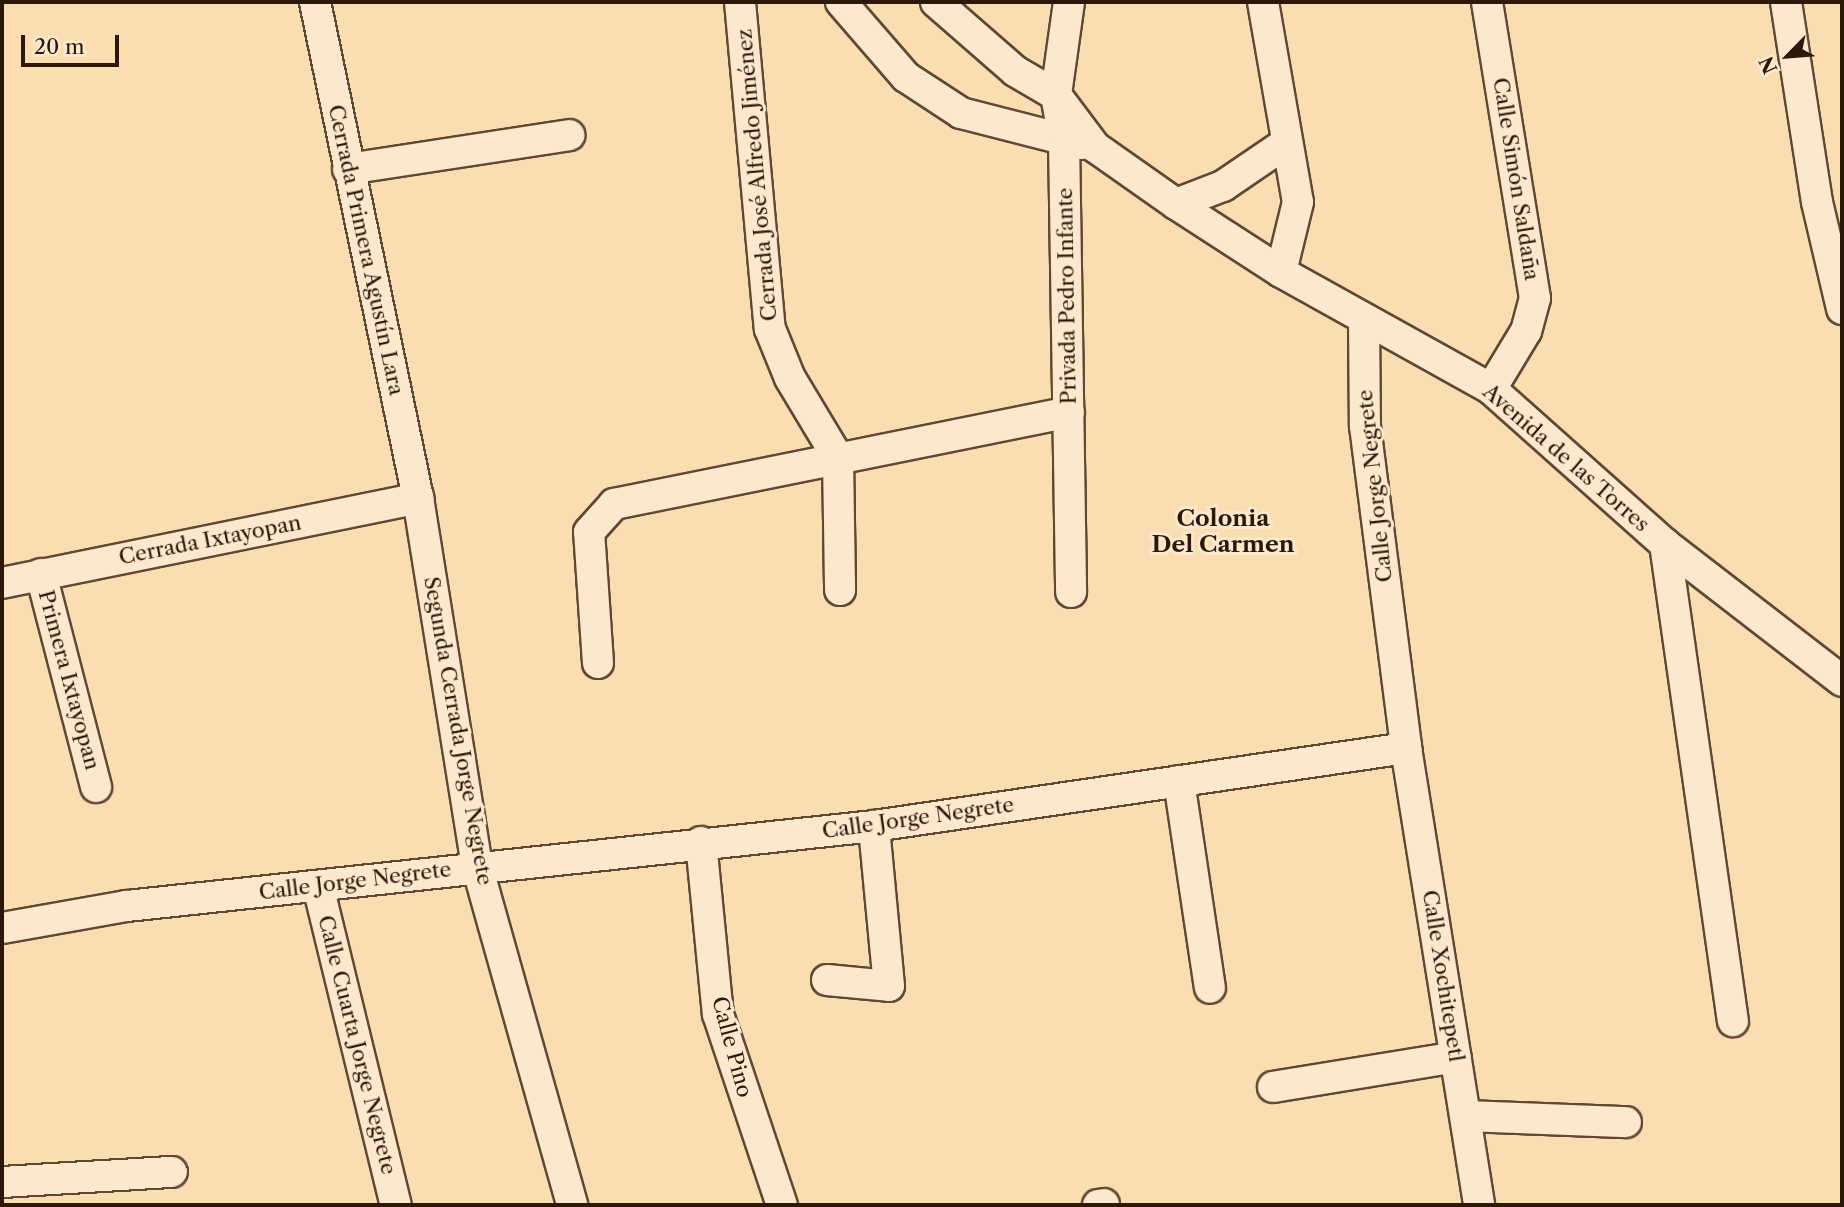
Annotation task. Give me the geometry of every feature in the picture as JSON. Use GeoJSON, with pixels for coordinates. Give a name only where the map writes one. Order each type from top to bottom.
{"type":"FeatureCollection","features":[{"type":"Feature","properties":{"kind":"street","name":"Cerrada Primera Agustín Lara"},"geometry":{"type":"LineString","coordinates":[[315,2],[418,498]]}},
{"type":"Feature","properties":{"kind":"street","name":"Cerrada José Alfredo Jiménez"},"geometry":{"type":"LineString","coordinates":[[740,2],[770,329],[790,378],[838,458]]}},
{"type":"Feature","properties":{"kind":"street","name":"Avenida de las Torres"},"geometry":{"type":"LineString","coordinates":[[841,2],[906,77],[961,113],[1096,147]]}},
{"type":"Feature","properties":{"kind":"street","name":"Avenida de las Torres"},"geometry":{"type":"LineString","coordinates":[[936,2],[1015,71],[1056,95],[1096,147],[1176,204],[1281,272],[1491,389],[1665,544],[1842,681]]}},
{"type":"Feature","properties":{"kind":"street","name":"Privada Pedro Infante"},"geometry":{"type":"LineString","coordinates":[[1069,2],[1056,95],[1064,139],[1071,592]]}},
{"type":"Feature","properties":{"kind":"street"},"geometry":{"type":"LineString","coordinates":[[1262,2],[1283,145],[1298,202],[1281,272]]}},
{"type":"Feature","properties":{"kind":"street","name":"Calle Simón Saldaña"},"geometry":{"type":"LineString","coordinates":[[1487,2],[1535,298],[1526,331],[1491,389]]}},
{"type":"Feature","properties":{"kind":"street"},"geometry":{"type":"LineString","coordinates":[[1786,2],[1817,202],[1842,309]]}},
{"type":"Feature","properties":{"kind":"street"},"geometry":{"type":"LineString","coordinates":[[348,169],[569,135]]}},
{"type":"Feature","properties":{"kind":"street"},"geometry":{"type":"LineString","coordinates":[[1176,204],[1223,186],[1283,145]]}},
{"type":"Feature","properties":{"kind":"street","name":"Calle Jorge Negrete"},"geometry":{"type":"LineString","coordinates":[[2,928],[127,906],[701,842],[874,826],[1406,748],[1365,426],[1364,319]]}},
{"type":"Feature","properties":{"kind":"street"},"geometry":{"type":"LineString","coordinates":[[598,663],[589,531],[598,515],[614,504],[1069,412]]}},
{"type":"Feature","properties":{"kind":"street"},"geometry":{"type":"LineString","coordinates":[[838,458],[840,590]]}},
{"type":"Feature","properties":{"kind":"street","name":"Cerrada Ixtayopan"},"geometry":{"type":"LineString","coordinates":[[2,583],[418,498]]}},
{"type":"Feature","properties":{"kind":"street","name":"Segunda Cerrada Jorge Negrete"},"geometry":{"type":"LineString","coordinates":[[418,498],[478,866],[572,1205]]}},
{"type":"Feature","properties":{"kind":"street"},"geometry":{"type":"LineString","coordinates":[[1665,544],[1733,1021]]}},
{"type":"Feature","properties":{"kind":"street","name":"Primera Ixtayopan"},"geometry":{"type":"LineString","coordinates":[[41,574],[96,787]]}},
{"type":"Feature","properties":{"kind":"street","name":"Calle Xochitepetl"},"geometry":{"type":"LineString","coordinates":[[1406,748],[1468,1116],[1479,1205]]}},
{"type":"Feature","properties":{"kind":"street"},"geometry":{"type":"LineString","coordinates":[[1179,781],[1210,988]]}},
{"type":"Feature","properties":{"kind":"street"},"geometry":{"type":"LineString","coordinates":[[827,980],[889,986],[874,826]]}},
{"type":"Feature","properties":{"kind":"street","name":"Calle Pino"},"geometry":{"type":"LineString","coordinates":[[701,842],[718,1014],[782,1205]]}},
{"type":"Feature","properties":{"kind":"street","name":"Calle Cuarta Jorge Negrete"},"geometry":{"type":"LineString","coordinates":[[318,886],[396,1205]]}},
{"type":"Feature","properties":{"kind":"street"},"geometry":{"type":"LineString","coordinates":[[1273,1087],[1457,1057]]}},
{"type":"Feature","properties":{"kind":"street"},"geometry":{"type":"LineString","coordinates":[[1468,1116],[1626,1122]]}},
{"type":"Feature","properties":{"kind":"street"},"geometry":{"type":"LineString","coordinates":[[2,1182],[172,1172]]}},
{"type":"Feature","properties":{"kind":"district","name":"Colonia Del Carmen"},"geometry":{"type":"Point","coordinates":[1223,531]}}]}
